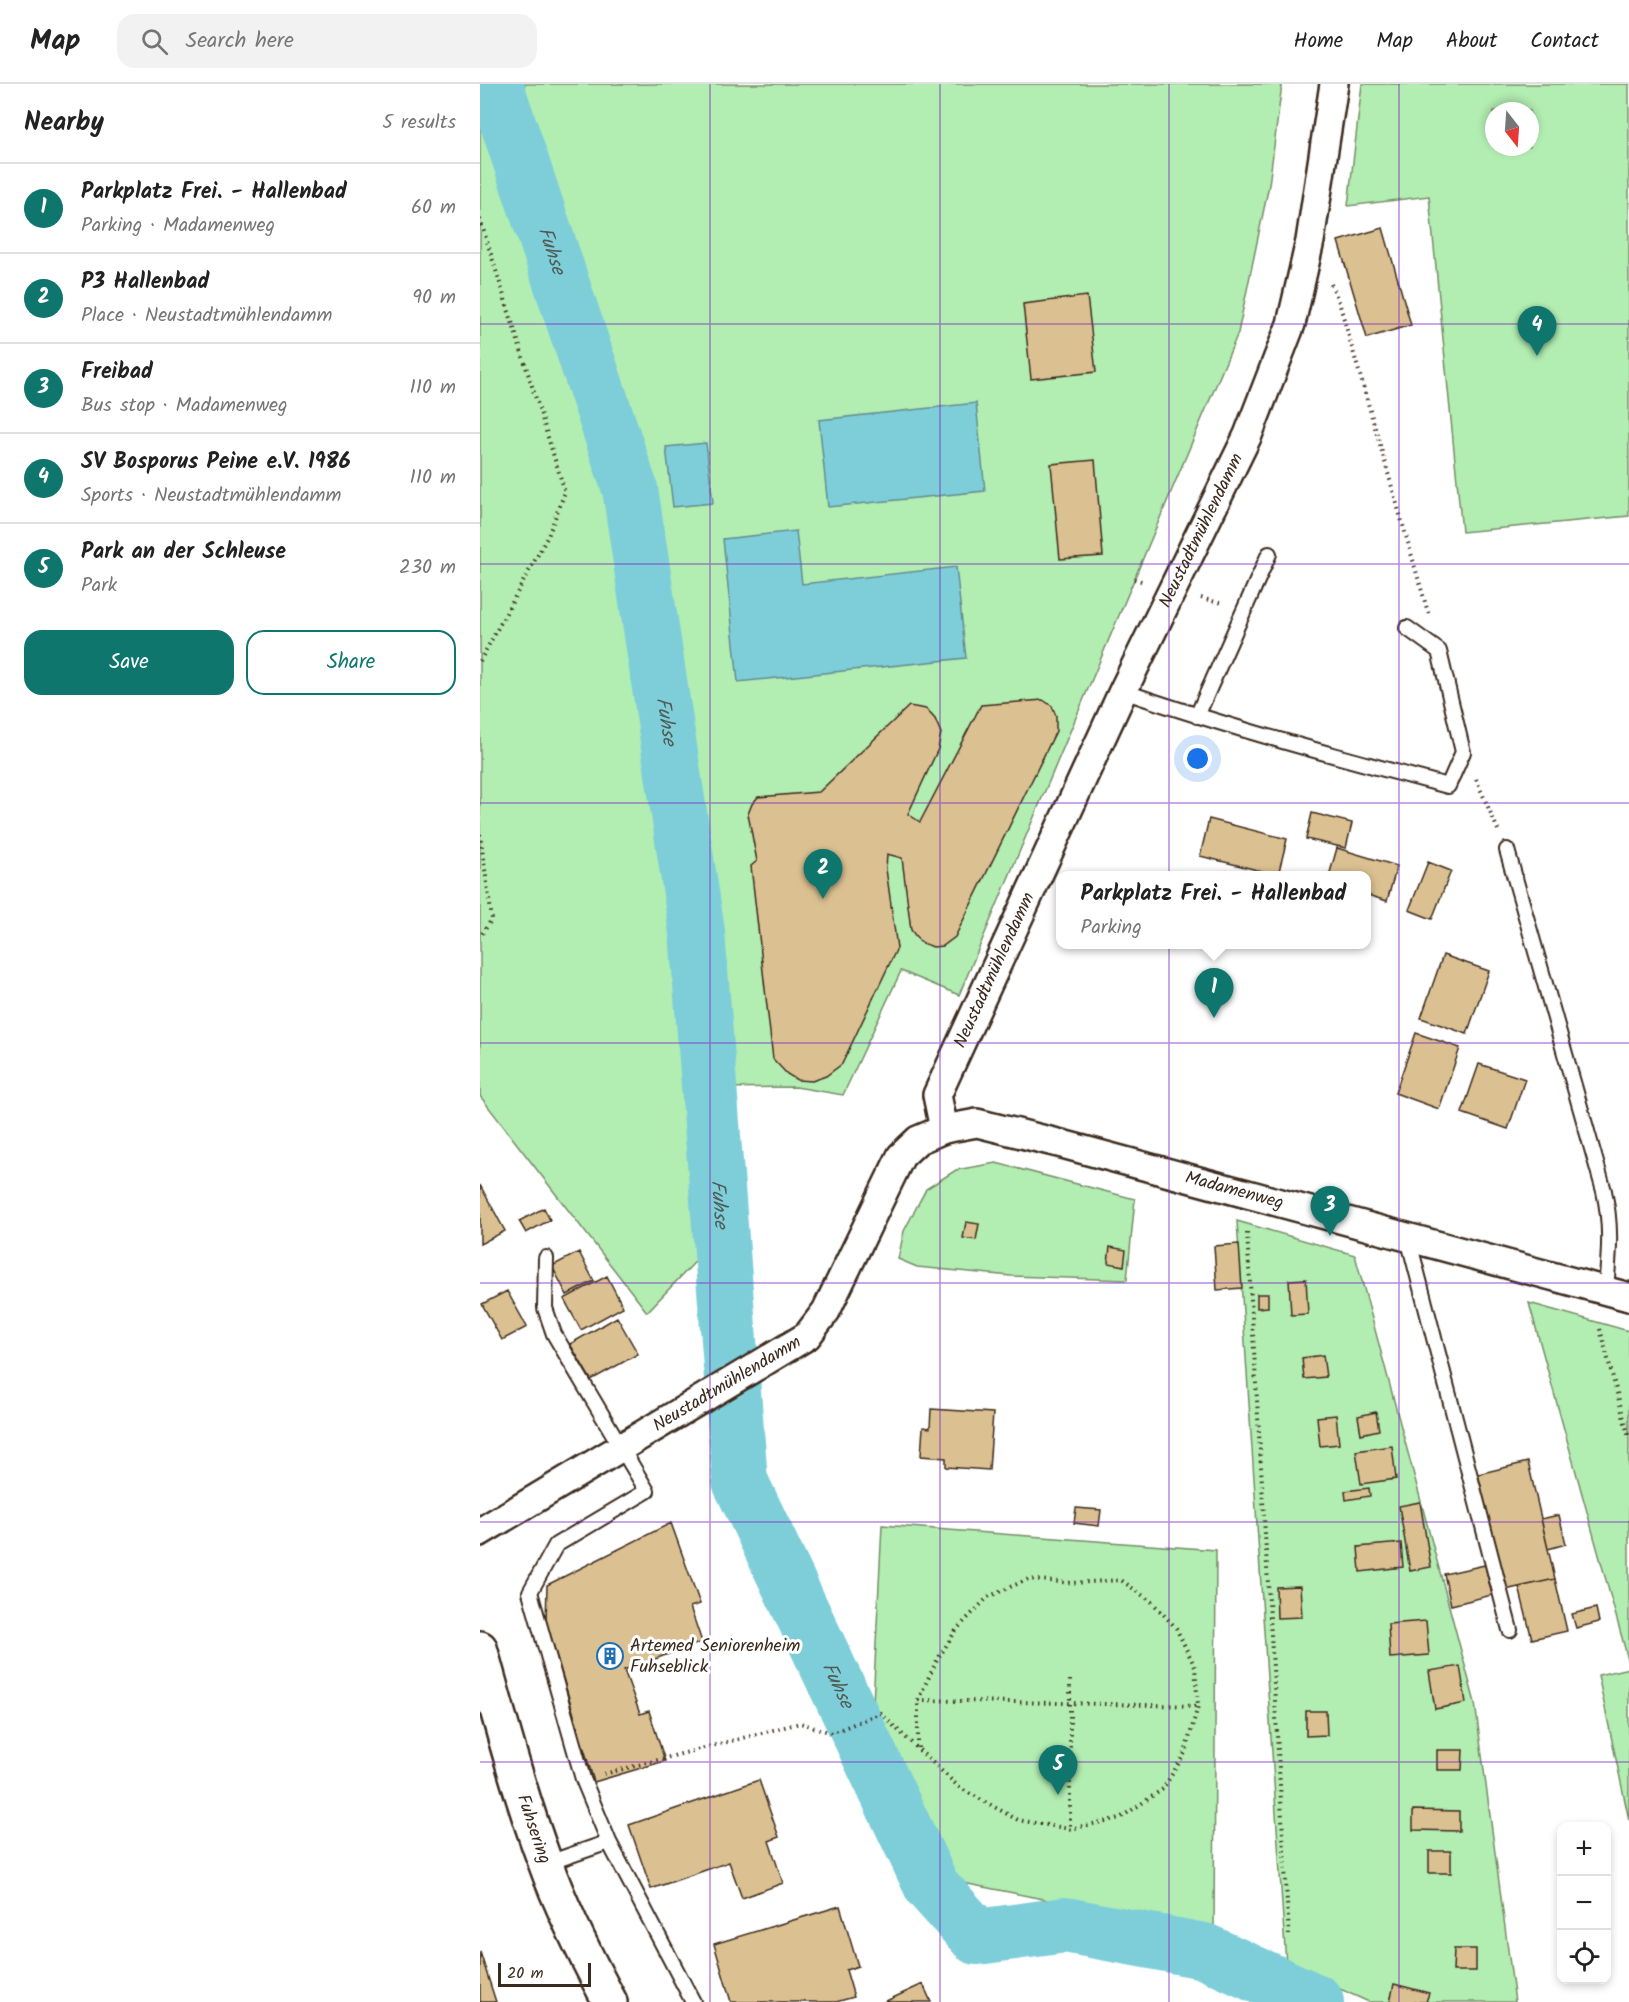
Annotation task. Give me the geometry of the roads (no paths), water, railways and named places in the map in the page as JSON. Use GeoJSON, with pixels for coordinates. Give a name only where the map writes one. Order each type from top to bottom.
{"type":"FeatureCollection","features":[{"type":"Feature","properties":{"kind":"street","name":"Neustadtmühlendamm"},"geometry":{"type":"LineString","coordinates":[[480,1532],[807,1336],[826,1311],[901,1156],[918,1140],[944,1128],[937,1095],[1123,691],[1248,435],[1291,324],[1310,241],[1334,84]]}},
{"type":"Feature","properties":{"kind":"street","name":"Madamenweg"},"geometry":{"type":"LineString","coordinates":[[944,1128],[977,1123],[1617,1293]]}},
{"type":"Feature","properties":{"kind":"street","name":"Fuhsering"},"geometry":{"type":"LineString","coordinates":[[480,1648],[520,1790],[545,1864],[574,1930],[610,2002]]}},
{"type":"Feature","properties":{"kind":"lane"},"geometry":{"type":"LineString","coordinates":[[1197,716],[1269,554]]}},
{"type":"Feature","properties":{"kind":"lane"},"geometry":{"type":"LineString","coordinates":[[1123,691],[1266,737],[1448,786],[1463,752],[1439,651],[1407,628]]}},
{"type":"Feature","properties":{"kind":"lane"},"geometry":{"type":"LineString","coordinates":[[1507,850],[1604,1191],[1610,1218],[1617,1293]]}},
{"type":"Feature","properties":{"kind":"lane"},"geometry":{"type":"LineString","coordinates":[[1408,1238],[1510,1630]]}},
{"type":"Feature","properties":{"kind":"lane"},"geometry":{"type":"LineString","coordinates":[[546,1258],[545,1308],[554,1334],[646,1491],[556,1545],[530,1592],[583,1779],[609,1842],[693,2002]]}},
{"type":"Feature","properties":{"kind":"lane"},"geometry":{"type":"LineString","coordinates":[[545,1864],[609,1842]]}},
{"type":"Feature","properties":{"kind":"water"},"geometry":{"type":"Polygon","coordinates":[[[976,403],[985,491],[828,507],[819,420],[976,403]]]}},
{"type":"Feature","properties":{"kind":"water"},"geometry":{"type":"Polygon","coordinates":[[[706,443],[713,503],[673,507],[666,447],[706,443]]]}},
{"type":"Feature","properties":{"kind":"water"},"geometry":{"type":"Polygon","coordinates":[[[796,531],[802,584],[956,567],[966,658],[738,682],[723,539],[796,531]]]}},
{"type":"Feature","properties":{"kind":"waterway","name":"Fuhse"},"geometry":{"type":"LineString","coordinates":[[495,84],[630,489],[697,932],[740,1481],[932,1887],[977,1937],[1065,1925],[1204,1951],[1316,2002]]}},
{"type":"Feature","properties":{"kind":"place","name":"SV Bosporus Peine e.V. 1986"},"geometry":{"type":"Point","coordinates":[1537,356]}},
{"type":"Feature","properties":{"kind":"place","name":"P3 Hallenbad"},"geometry":{"type":"Point","coordinates":[823,899]}},
{"type":"Feature","properties":{"kind":"place","name":"Parkplatz Frei. - Hallenbad"},"geometry":{"type":"Point","coordinates":[1214,1018]}},
{"type":"Feature","properties":{"kind":"place","name":"Freibad"},"geometry":{"type":"Point","coordinates":[1330,1236]}},
{"type":"Feature","properties":{"kind":"place","name":"Artemed Seniorenheim Fuhseblick"},"geometry":{"type":"Point","coordinates":[610,1656]}},
{"type":"Feature","properties":{"kind":"place","name":"Park an der Schleuse"},"geometry":{"type":"Point","coordinates":[1058,1795]}}]}
